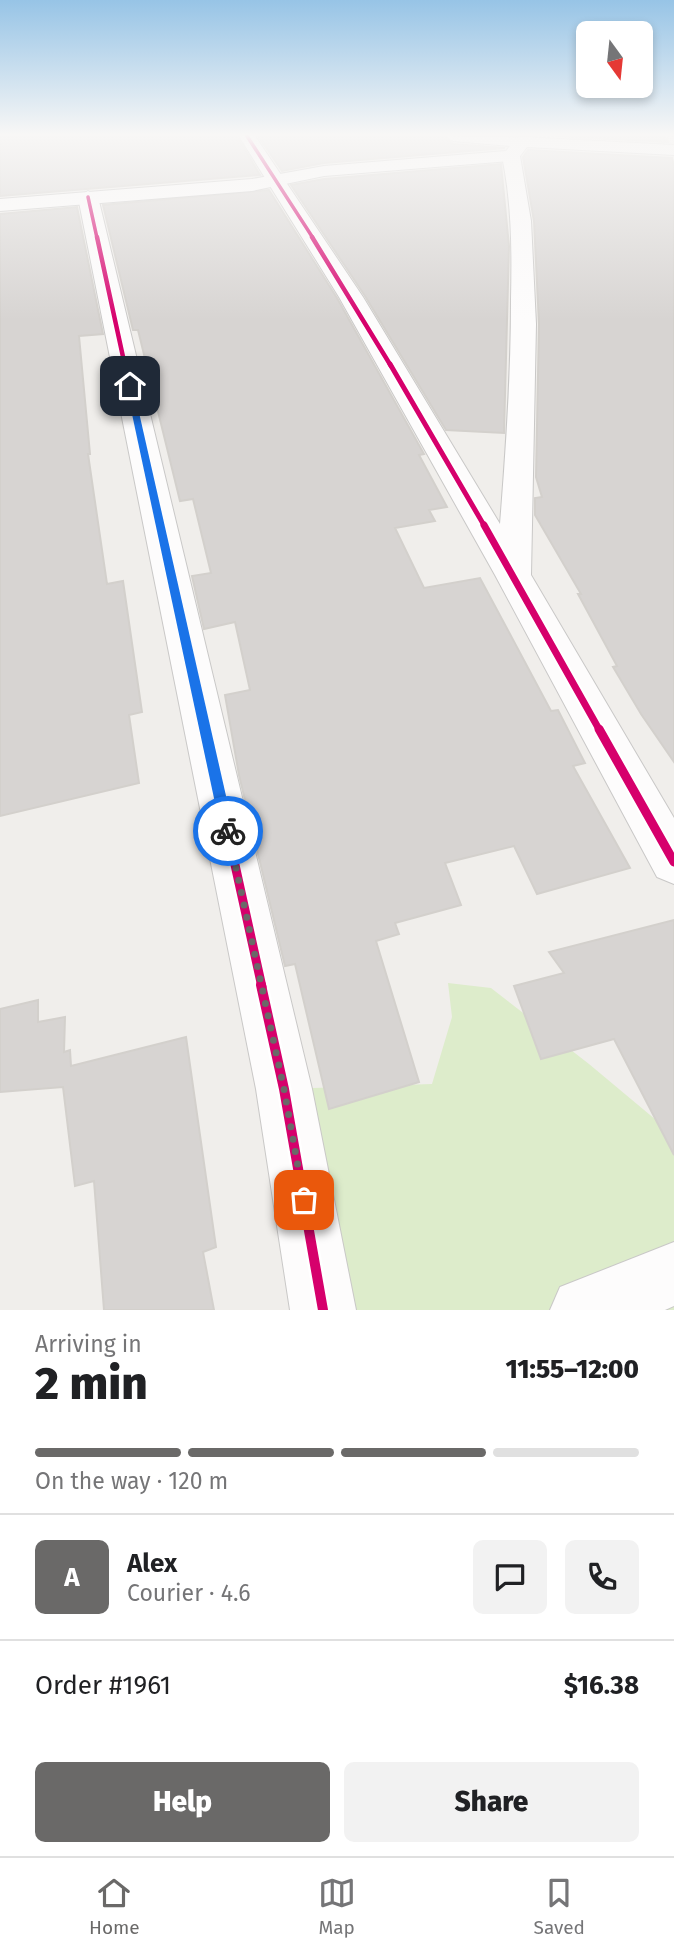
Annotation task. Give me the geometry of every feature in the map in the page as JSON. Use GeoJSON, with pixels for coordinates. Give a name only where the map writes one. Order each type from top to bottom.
{"type":"FeatureCollection","features":[{"type":"Feature","properties":{"kind":"street"},"geometry":{"type":"LineString","coordinates":[[0,205],[87,197]]}},
{"type":"Feature","properties":{"kind":"street"},"geometry":{"type":"LineString","coordinates":[[88,197],[284,1089],[323,1310]]}},
{"type":"Feature","properties":{"kind":"street"},"geometry":{"type":"LineString","coordinates":[[288,197],[351,297],[513,575],[674,862]]}},
{"type":"Feature","properties":{"kind":"street"},"geometry":{"type":"LineString","coordinates":[[513,575],[525,360],[520,197]]}},
{"type":"Feature","properties":{"kind":"street"},"geometry":{"type":"LineString","coordinates":[[583,1310],[674,1274]]}},
{"type":"Feature","properties":{"kind":"green space"},"geometry":{"type":"Polygon","coordinates":[[[448,983],[491,988],[589,1064],[674,1135],[674,1310],[315,1310],[284,1089],[432,1084],[452,1017],[448,983]]]}},
{"type":"Feature","properties":{"kind":"building"},"geometry":{"type":"Polygon","coordinates":[[[190,197],[273,197],[337,298],[424,454],[419,455],[447,507],[429,510],[435,521],[395,528],[424,588],[480,578],[551,711],[558,710],[585,763],[573,766],[630,868],[537,894],[514,846],[445,863],[461,905],[395,923],[399,934],[376,941],[419,1082],[329,1109],[295,964],[285,966],[239,775],[225,695],[250,690],[235,622],[204,629],[192,576],[211,573],[193,499],[180,501],[138,330],[133,330],[103,205],[190,197]]]}},
{"type":"Feature","properties":{"kind":"building"},"geometry":{"type":"Polygon","coordinates":[[[299,197],[504,197],[509,246],[504,433],[446,430],[365,296],[299,197]]]}},
{"type":"Feature","properties":{"kind":"building"},"geometry":{"type":"Polygon","coordinates":[[[530,197],[674,197],[674,762],[613,667],[617,666],[578,594],[581,594],[535,515],[535,498],[542,497],[536,477],[539,324],[534,221],[530,197]]]}},
{"type":"Feature","properties":{"kind":"building"},"geometry":{"type":"Polygon","coordinates":[[[77,207],[103,334],[79,336],[88,454],[107,584],[123,581],[142,712],[129,715],[139,783],[0,816],[0,214],[77,207]]]}},
{"type":"Feature","properties":{"kind":"building"},"geometry":{"type":"Polygon","coordinates":[[[674,920],[674,1155],[614,1039],[541,1059],[514,986],[564,973],[549,952],[674,920]]]}},
{"type":"Feature","properties":{"kind":"building"},"geometry":{"type":"Polygon","coordinates":[[[38,1000],[38,1022],[65,1017],[64,1052],[70,1050],[71,1066],[186,1037],[216,1247],[203,1252],[214,1310],[104,1310],[94,1181],[75,1186],[63,1087],[0,1092],[0,1009],[38,1000]]]}},
{"type":"Feature","properties":{"kind":"cycle path"},"geometry":{"type":"LineString","coordinates":[[88,197],[284,1089],[323,1310]]}},
{"type":"Feature","properties":{"kind":"cycle path"},"geometry":{"type":"LineString","coordinates":[[286,197],[351,297],[513,575],[674,862]]}},
{"type":"Feature","properties":{"kind":"way so far"},"geometry":{"type":"LineString","coordinates":[[228,831],[284,1089],[304,1200]]}},
{"type":"Feature","properties":{"kind":"route"},"geometry":{"type":"LineString","coordinates":[[130,386],[228,831]]}}]}
